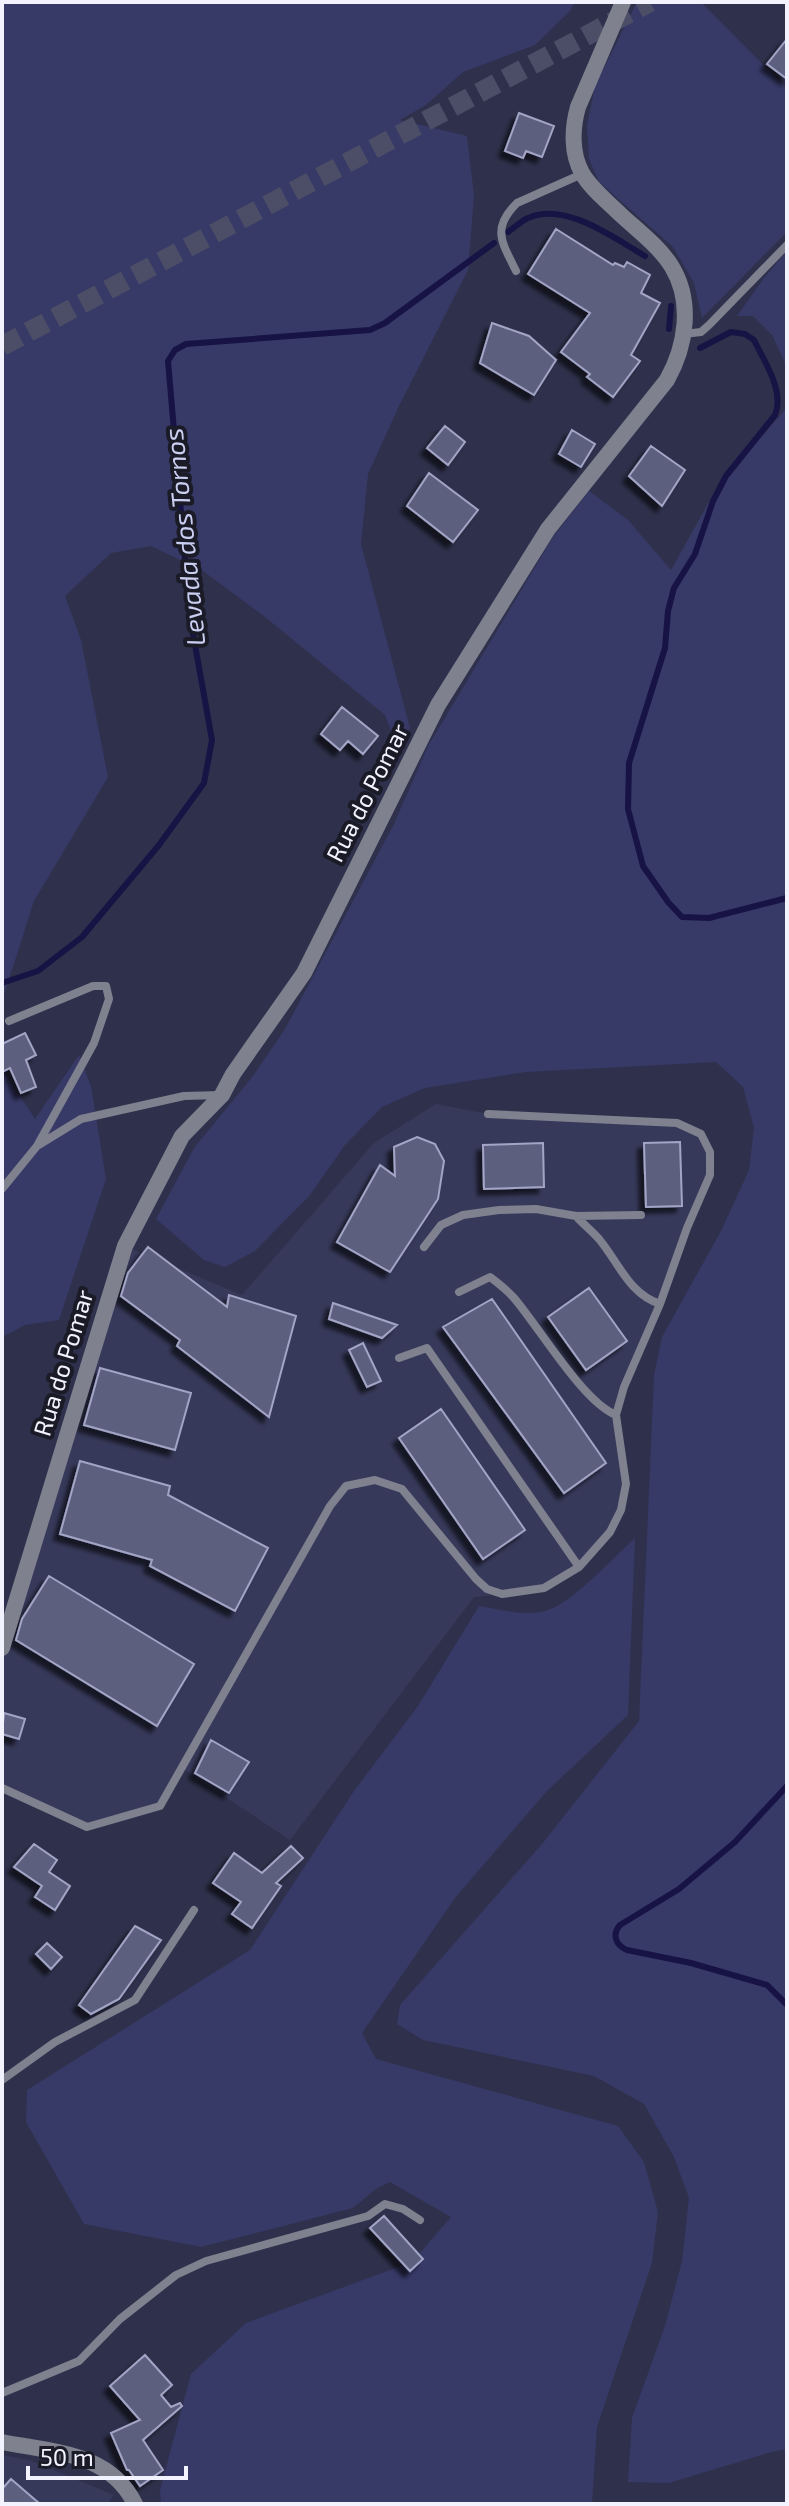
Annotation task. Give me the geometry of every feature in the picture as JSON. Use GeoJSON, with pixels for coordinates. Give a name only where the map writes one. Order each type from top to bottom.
{"type":"FeatureCollection","features":[{"type":"Feature","properties":{"kind":"street"},"geometry":{"type":"LineString","coordinates":[[582,173],[574,143],[575,119],[623,2]]}},
{"type":"Feature","properties":{"kind":"street","name":"Rua do Pomar"},"geometry":{"type":"LineString","coordinates":[[2,1648],[125,1246],[182,1136],[222,1095],[233,1074],[304,973],[438,705],[548,529],[667,380],[678,360],[684,334],[684,300],[672,267],[591,186],[582,173]]}},
{"type":"Feature","properties":{"kind":"street"},"geometry":{"type":"LineString","coordinates":[[2,2442],[86,2459],[111,2471],[135,2504]]}},
{"type":"Feature","properties":{"kind":"lane"},"geometry":{"type":"LineString","coordinates":[[516,271],[500,233],[509,211],[517,203],[582,173]]}},
{"type":"Feature","properties":{"kind":"lane"},"geometry":{"type":"LineString","coordinates":[[684,334],[701,332],[787,245]]}},
{"type":"Feature","properties":{"kind":"lane"},"geometry":{"type":"LineString","coordinates":[[2,1189],[37,1146],[94,1043],[109,999],[106,986],[93,986],[9,1021]]}},
{"type":"Feature","properties":{"kind":"lane"},"geometry":{"type":"LineString","coordinates":[[37,1146],[81,1119],[184,1096],[222,1095]]}},
{"type":"Feature","properties":{"kind":"lane"},"geometry":{"type":"LineString","coordinates":[[2,1788],[87,1827],[160,1806],[330,1506],[346,1486],[375,1480],[402,1489],[465,1567],[487,1589],[502,1594],[544,1588],[579,1567],[610,1532],[621,1510],[626,1484],[616,1415],[624,1387],[710,1175],[710,1152],[701,1134],[677,1123],[488,1114]]}},
{"type":"Feature","properties":{"kind":"lane"},"geometry":{"type":"LineString","coordinates":[[424,1247],[441,1225],[463,1215],[536,1209],[576,1216],[641,1215]]}},
{"type":"Feature","properties":{"kind":"lane"},"geometry":{"type":"LineString","coordinates":[[576,1216],[600,1240],[633,1288],[660,1304]]}},
{"type":"Feature","properties":{"kind":"lane"},"geometry":{"type":"LineString","coordinates":[[459,1292],[490,1277],[512,1295],[585,1389],[605,1410],[616,1415]]}},
{"type":"Feature","properties":{"kind":"lane"},"geometry":{"type":"LineString","coordinates":[[399,1358],[427,1348],[579,1567]]}},
{"type":"Feature","properties":{"kind":"lane"},"geometry":{"type":"LineString","coordinates":[[2,2080],[55,2042],[135,2000],[194,1910]]}},
{"type":"Feature","properties":{"kind":"lane"},"geometry":{"type":"LineString","coordinates":[[2,2393],[79,2361],[120,2319],[176,2275],[206,2261],[368,2216],[385,2204],[403,2209],[420,2220]]}},
{"type":"Feature","properties":{"kind":"shaded area"},"geometry":{"type":"Polygon","coordinates":[[[2,2],[575,2],[570,11],[535,45],[463,72],[426,105],[400,120],[467,136],[474,196],[468,270],[368,474],[361,544],[410,728],[398,749],[385,715],[203,571],[151,546],[111,553],[65,596],[81,640],[108,777],[34,901],[2,1001],[2,2]]]}},
{"type":"Feature","properties":{"kind":"shaded area"},"geometry":{"type":"Polygon","coordinates":[[[637,2],[701,2],[787,89],[787,232],[702,318],[694,283],[673,247],[599,182],[589,159],[587,126],[595,86],[637,2]]]}},
{"type":"Feature","properties":{"kind":"shaded area"},"geometry":{"type":"Polygon","coordinates":[[[787,251],[787,367],[772,335],[753,316],[737,316],[787,251]]]}},
{"type":"Feature","properties":{"kind":"shaded area"},"geometry":{"type":"Polygon","coordinates":[[[787,407],[787,2449],[669,2483],[628,2482],[632,2418],[665,2326],[682,2261],[689,2198],[674,2157],[644,2104],[594,2076],[423,2040],[397,2024],[400,2005],[542,1844],[639,1721],[654,1375],[662,1337],[721,1231],[749,1170],[754,1128],[743,1087],[716,1062],[526,1072],[425,1088],[382,1107],[345,1145],[310,1195],[255,1251],[225,1267],[204,1260],[156,1219],[194,1148],[253,1076],[285,1029],[394,824],[428,746],[553,537],[589,491],[628,520],[671,570],[714,493],[787,407]]]}},
{"type":"Feature","properties":{"kind":"shaded area"},"geometry":{"type":"Polygon","coordinates":[[[79,1055],[91,1086],[106,1179],[59,1320],[25,1325],[2,1337],[2,1069],[35,1119],[79,1055]]]}},
{"type":"Feature","properties":{"kind":"shaded area"},"geometry":{"type":"Polygon","coordinates":[[[436,1104],[488,1114],[677,1123],[701,1134],[710,1152],[710,1175],[616,1415],[626,1484],[610,1532],[579,1567],[527,1592],[474,1597],[290,1840],[182,1768],[160,1806],[87,1827],[2,1788],[2,1648],[125,1246],[242,1295],[374,1143],[436,1104]]]}},
{"type":"Feature","properties":{"kind":"shaded area"},"geometry":{"type":"Polygon","coordinates":[[[635,1538],[628,1715],[547,1791],[455,1898],[362,2033],[376,2059],[618,2126],[644,2162],[658,2212],[652,2263],[597,2427],[592,2504],[161,2504],[160,2490],[191,2374],[246,2323],[412,2262],[451,2217],[390,2182],[353,2208],[201,2247],[84,2224],[26,2122],[27,2090],[250,1950],[354,1791],[418,1706],[479,1606],[522,1613],[548,1610],[581,1589],[635,1538]]]}},
{"type":"Feature","properties":{"kind":"shaded area"},"geometry":{"type":"Polygon","coordinates":[[[2,2455],[29,2460],[114,2495],[107,2504],[2,2504],[2,2455]]]}},
{"type":"Feature","properties":{"kind":"building"},"geometry":{"type":"Polygon","coordinates":[[[787,39],[787,79],[767,64],[787,39]]]}},
{"type":"Feature","properties":{"kind":"building"},"geometry":{"type":"Polygon","coordinates":[[[519,113],[554,126],[542,157],[526,151],[523,158],[505,151],[519,113]]]}},
{"type":"Feature","properties":{"kind":"building"},"geometry":{"type":"Polygon","coordinates":[[[556,229],[613,265],[624,267],[627,262],[650,275],[641,293],[660,303],[631,355],[640,361],[613,397],[561,352],[590,313],[528,274],[556,229]]]}},
{"type":"Feature","properties":{"kind":"building"},"geometry":{"type":"Polygon","coordinates":[[[492,323],[529,336],[556,360],[534,395],[480,363],[492,323]]]}},
{"type":"Feature","properties":{"kind":"building"},"geometry":{"type":"Polygon","coordinates":[[[445,426],[465,442],[448,465],[427,448],[445,426]]]}},
{"type":"Feature","properties":{"kind":"building"},"geometry":{"type":"Polygon","coordinates":[[[572,430],[595,444],[581,467],[559,454],[572,430]]]}},
{"type":"Feature","properties":{"kind":"building"},"geometry":{"type":"Polygon","coordinates":[[[651,446],[685,470],[662,506],[629,476],[651,446]]]}},
{"type":"Feature","properties":{"kind":"building"},"geometry":{"type":"Polygon","coordinates":[[[429,473],[478,510],[453,542],[407,506],[429,473]]]}},
{"type":"Feature","properties":{"kind":"building"},"geometry":{"type":"Polygon","coordinates":[[[342,707],[378,736],[363,754],[348,741],[340,750],[321,734],[342,707]]]}},
{"type":"Feature","properties":{"kind":"building"},"geometry":{"type":"Polygon","coordinates":[[[25,1033],[36,1055],[26,1060],[36,1087],[21,1093],[10,1068],[2,1072],[2,1044],[25,1033]]]}},
{"type":"Feature","properties":{"kind":"building"},"geometry":{"type":"Polygon","coordinates":[[[417,1137],[435,1144],[444,1161],[438,1199],[390,1272],[337,1242],[380,1165],[395,1176],[394,1147],[417,1137]]]}},
{"type":"Feature","properties":{"kind":"building"},"geometry":{"type":"Polygon","coordinates":[[[680,1142],[682,1206],[646,1207],[644,1143],[680,1142]]]}},
{"type":"Feature","properties":{"kind":"building"},"geometry":{"type":"Polygon","coordinates":[[[543,1143],[544,1187],[484,1189],[483,1145],[543,1143]]]}},
{"type":"Feature","properties":{"kind":"building"},"geometry":{"type":"Polygon","coordinates":[[[148,1247],[227,1307],[229,1295],[296,1316],[269,1417],[177,1346],[180,1340],[121,1296],[128,1273],[148,1247]]]}},
{"type":"Feature","properties":{"kind":"building"},"geometry":{"type":"Polygon","coordinates":[[[589,1288],[627,1341],[586,1370],[548,1317],[589,1288]]]}},
{"type":"Feature","properties":{"kind":"building"},"geometry":{"type":"Polygon","coordinates":[[[492,1299],[606,1463],[564,1493],[443,1327],[492,1299]]]}},
{"type":"Feature","properties":{"kind":"building"},"geometry":{"type":"Polygon","coordinates":[[[333,1303],[397,1325],[382,1338],[329,1319],[333,1303]]]}},
{"type":"Feature","properties":{"kind":"building"},"geometry":{"type":"Polygon","coordinates":[[[363,1343],[381,1381],[367,1387],[349,1350],[363,1343]]]}},
{"type":"Feature","properties":{"kind":"building"},"geometry":{"type":"Polygon","coordinates":[[[100,1368],[191,1393],[175,1450],[84,1425],[100,1368]]]}},
{"type":"Feature","properties":{"kind":"building"},"geometry":{"type":"Polygon","coordinates":[[[441,1409],[525,1530],[483,1559],[399,1438],[441,1409]]]}},
{"type":"Feature","properties":{"kind":"building"},"geometry":{"type":"Polygon","coordinates":[[[80,1461],[170,1486],[168,1495],[268,1548],[235,1611],[150,1566],[152,1560],[60,1534],[80,1461]]]}},
{"type":"Feature","properties":{"kind":"building"},"geometry":{"type":"Polygon","coordinates":[[[49,1576],[194,1664],[157,1726],[16,1640],[22,1619],[49,1576]]]}},
{"type":"Feature","properties":{"kind":"building"},"geometry":{"type":"Polygon","coordinates":[[[4,1713],[25,1719],[19,1739],[2,1734],[4,1713]]]}},
{"type":"Feature","properties":{"kind":"building"},"geometry":{"type":"Polygon","coordinates":[[[211,1740],[249,1762],[229,1793],[195,1773],[211,1740]]]}},
{"type":"Feature","properties":{"kind":"building"},"geometry":{"type":"Polygon","coordinates":[[[34,1844],[57,1860],[49,1872],[70,1886],[55,1910],[35,1897],[42,1886],[14,1867],[34,1844]]]}},
{"type":"Feature","properties":{"kind":"building"},"geometry":{"type":"Polygon","coordinates":[[[291,1846],[303,1858],[276,1883],[281,1886],[252,1928],[232,1914],[241,1902],[213,1883],[234,1853],[262,1873],[291,1846]]]}},
{"type":"Feature","properties":{"kind":"building"},"geometry":{"type":"Polygon","coordinates":[[[135,1926],[161,1940],[119,1999],[91,2014],[79,2005],[135,1926]]]}},
{"type":"Feature","properties":{"kind":"building"},"geometry":{"type":"Polygon","coordinates":[[[47,1943],[62,1957],[51,1969],[36,1954],[47,1943]]]}},
{"type":"Feature","properties":{"kind":"building"},"geometry":{"type":"Polygon","coordinates":[[[384,2216],[423,2259],[410,2271],[370,2228],[384,2216]]]}},
{"type":"Feature","properties":{"kind":"building"},"geometry":{"type":"Polygon","coordinates":[[[145,2355],[172,2385],[161,2395],[171,2407],[180,2403],[182,2406],[143,2440],[163,2470],[140,2486],[127,2470],[111,2433],[140,2420],[110,2386],[145,2355]]]}},
{"type":"Feature","properties":{"kind":"building"},"geometry":{"type":"Polygon","coordinates":[[[11,2479],[40,2504],[2,2504],[2,2489],[11,2479]]]}},
{"type":"Feature","properties":{"kind":"waterway","name":"Levada dos Tornos"},"geometry":{"type":"LineString","coordinates":[[508,232],[528,218],[558,214],[589,224],[645,256]]}},
{"type":"Feature","properties":{"kind":"waterway","name":"Levada dos Tornos"},"geometry":{"type":"LineString","coordinates":[[2,983],[38,971],[82,937],[159,845],[204,783],[212,740],[190,617],[168,361],[175,350],[186,344],[370,330],[385,323],[494,243]]}},
{"type":"Feature","properties":{"kind":"waterway","name":"Levada dos Tornos"},"geometry":{"type":"LineString","coordinates":[[669,329],[671,306]]}},
{"type":"Feature","properties":{"kind":"waterway","name":"Levada dos Tornos"},"geometry":{"type":"LineString","coordinates":[[700,348],[731,332],[745,334],[754,340],[772,376],[777,406],[775,415],[726,476],[713,501],[695,554],[674,588],[668,611],[665,648],[629,763],[628,809],[643,866],[682,917],[709,918],[787,898]]}},
{"type":"Feature","properties":{"kind":"waterway","name":"Levada dos Tornos"},"geometry":{"type":"LineString","coordinates":[[787,1786],[735,1842],[679,1889],[620,1925],[616,1936],[617,1942],[627,1950],[691,1963],[767,1985],[787,2005]]}},
{"type":"Feature","properties":{"kind":"tunnel"},"geometry":{"type":"LineString","coordinates":[[2,346],[650,2]]}}]}
